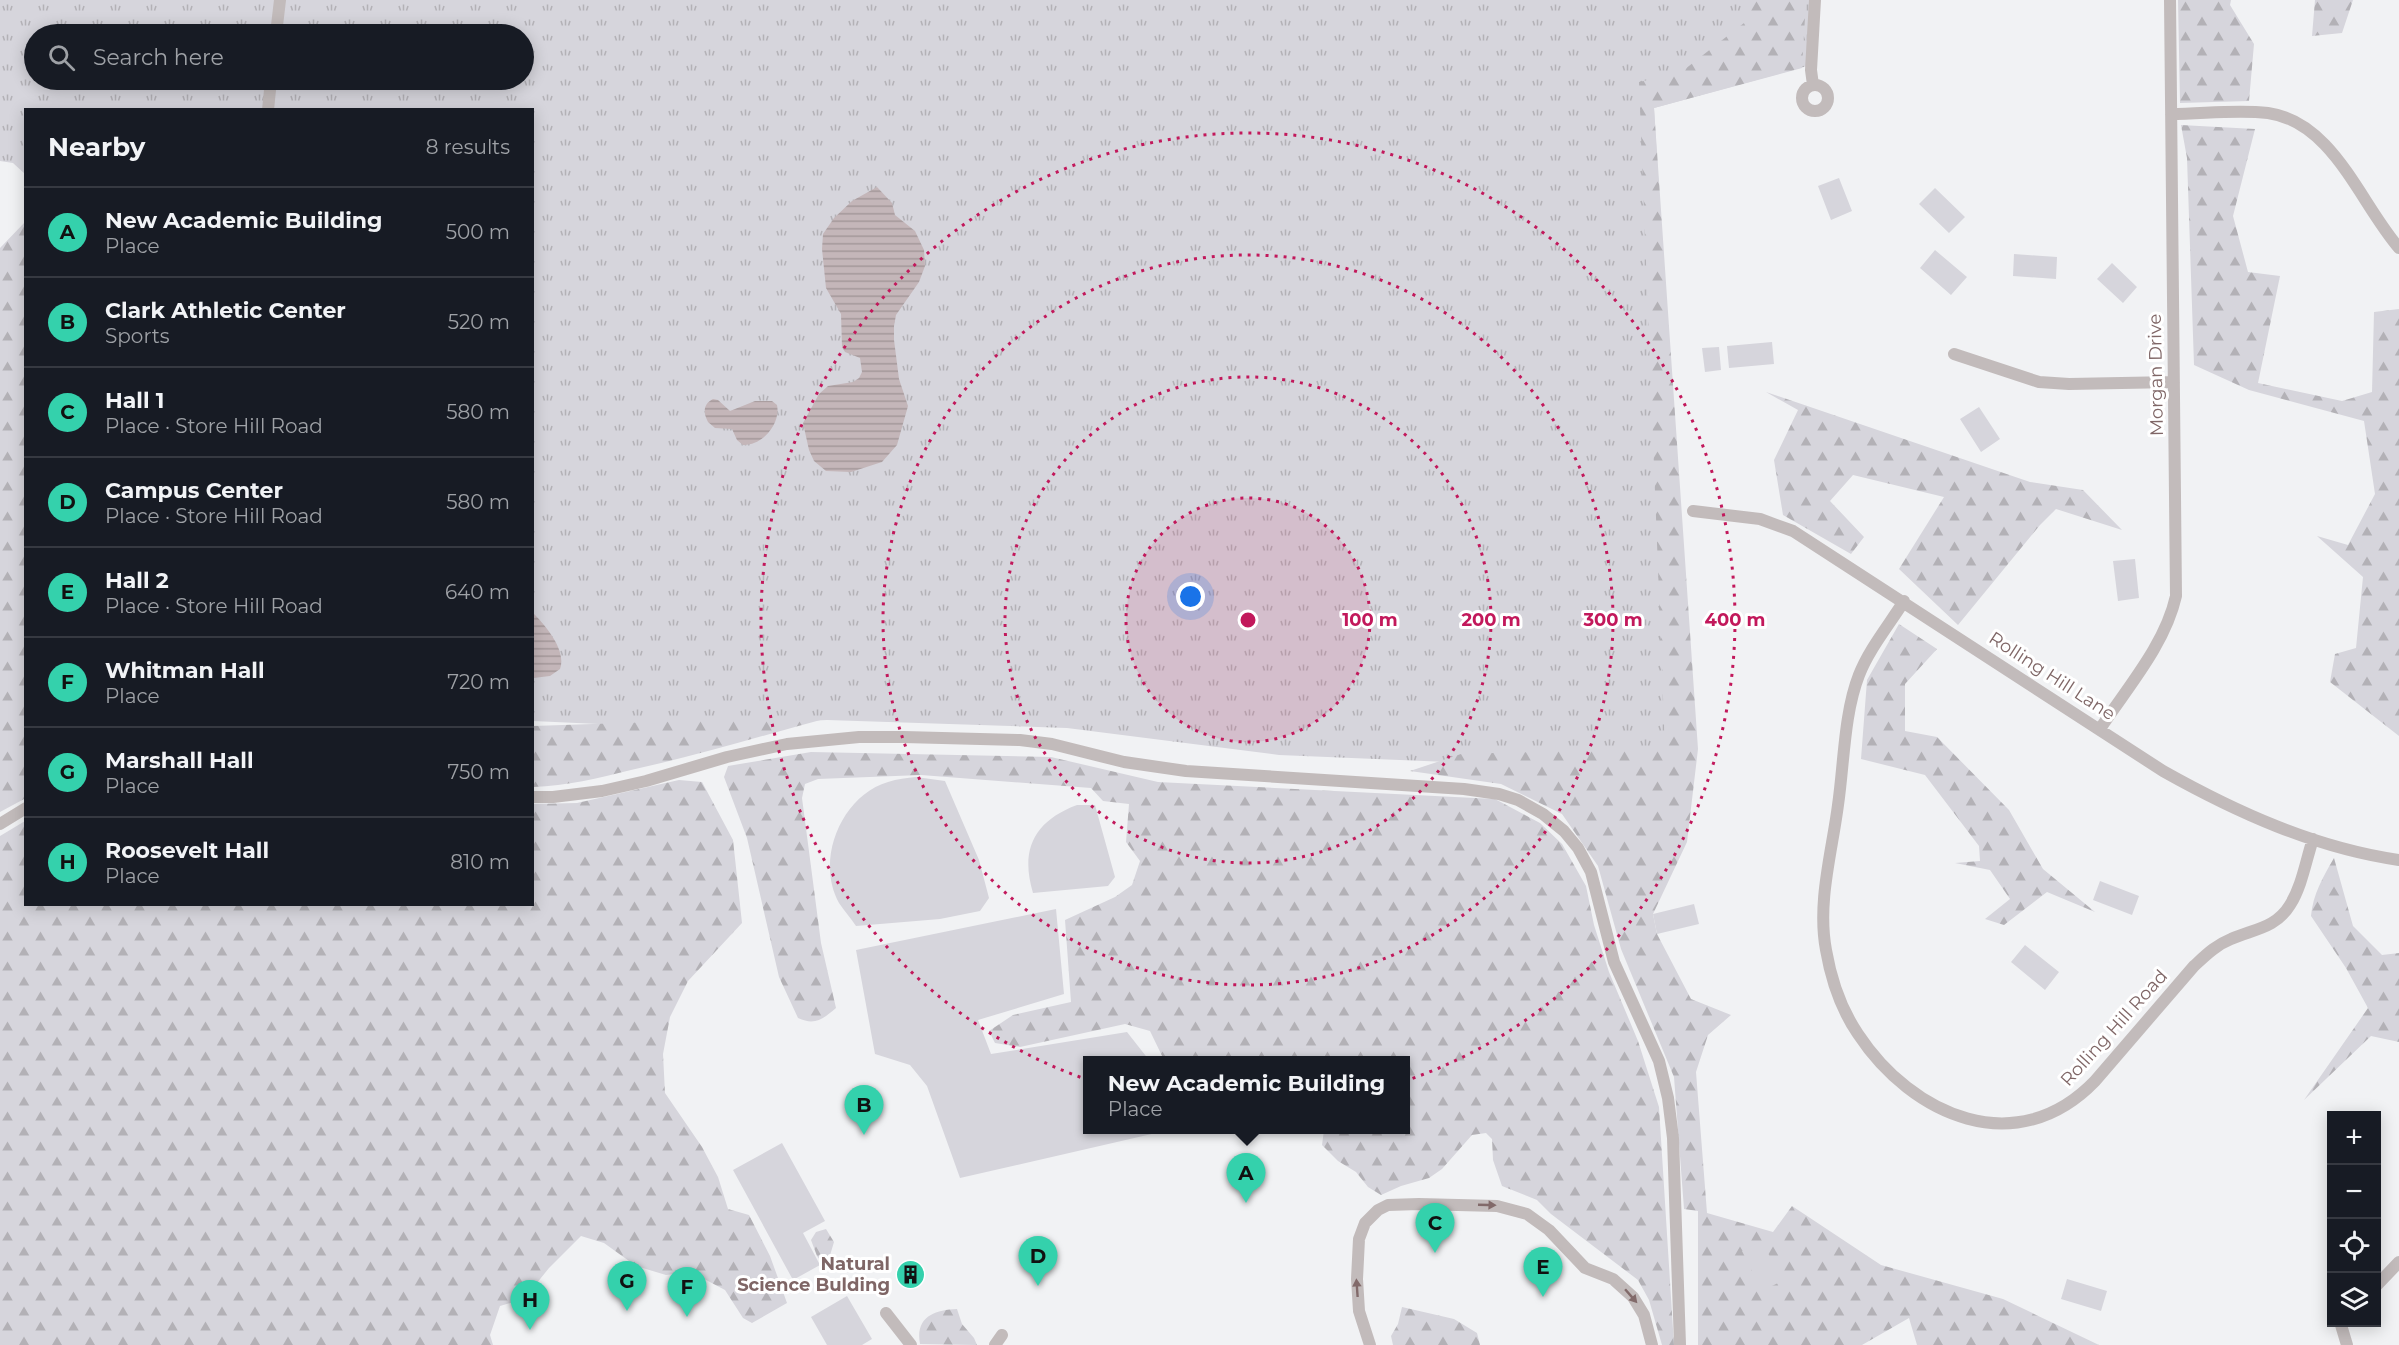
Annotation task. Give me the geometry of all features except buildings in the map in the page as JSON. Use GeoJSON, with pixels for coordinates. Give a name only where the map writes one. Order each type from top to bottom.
{"type":"FeatureCollection","features":[{"type":"Feature","properties":{"kind":"street"},"geometry":{"type":"LineString","coordinates":[[277,24],[279,0]]}},
{"type":"Feature","properties":{"kind":"street"},"geometry":{"type":"LineString","coordinates":[[1813,85],[1811,70],[1815,0]]}},
{"type":"Feature","properties":{"kind":"street","name":"Morgan Drive"},"geometry":{"type":"LineString","coordinates":[[2100,729],[2163,631],[2172,613],[2176,596],[2170,0]]}},
{"type":"Feature","properties":{"kind":"street"},"geometry":{"type":"LineString","coordinates":[[268,108],[270,90]]}},
{"type":"Feature","properties":{"kind":"street"},"geometry":{"type":"LineString","coordinates":[[2171,114],[2269,113],[2312,131],[2329,149],[2399,248]]}},
{"type":"Feature","properties":{"kind":"street"},"geometry":{"type":"LineString","coordinates":[[1954,354],[2039,382],[2069,384],[2174,382]]}},
{"type":"Feature","properties":{"kind":"street","name":"Rolling Hill Lane"},"geometry":{"type":"LineString","coordinates":[[1694,511],[1760,519],[1793,531],[2163,771],[2206,795],[2251,816],[2313,839],[2399,860]]}},
{"type":"Feature","properties":{"kind":"street","name":"Rolling Hill Road"},"geometry":{"type":"LineString","coordinates":[[1904,601],[1863,664],[1858,678],[1851,709],[1825,890],[1823,927],[1825,948],[1834,987],[1856,1032],[1880,1062],[1902,1083],[1929,1103],[1966,1119],[2002,1124],[2039,1119],[2061,1109],[2095,1081],[2194,966],[2212,949],[2230,939],[2267,927],[2281,916],[2295,897],[2313,839]]}},
{"type":"Feature","properties":{"kind":"street"},"geometry":{"type":"LineString","coordinates":[[534,797],[602,791],[646,781],[727,757],[787,744],[858,737],[904,737],[1020,740],[1052,744],[1161,768],[1464,789],[1499,794],[1518,800],[1556,824],[1583,857],[1597,888],[1614,962],[1659,1061],[1668,1098],[1673,1138],[1680,1345]]}},
{"type":"Feature","properties":{"kind":"street"},"geometry":{"type":"LineString","coordinates":[[0,824],[24,809]]}},
{"type":"Feature","properties":{"kind":"street"},"geometry":{"type":"LineString","coordinates":[[1370,1345],[1359,1311],[1357,1279],[1359,1239],[1365,1223],[1378,1210],[1388,1205],[1419,1204],[1497,1206],[1527,1214],[1549,1230],[1585,1268],[1613,1279],[1633,1296],[1644,1315],[1652,1345]]}},
{"type":"Feature","properties":{"kind":"street"},"geometry":{"type":"LineString","coordinates":[[2381,1281],[2399,1262]]}},
{"type":"Feature","properties":{"kind":"street"},"geometry":{"type":"LineString","coordinates":[[886,1313],[911,1345]]}},
{"type":"Feature","properties":{"kind":"street"},"geometry":{"type":"LineString","coordinates":[[2342,1327],[2347,1345]]}},
{"type":"Feature","properties":{"kind":"green space"},"geometry":{"type":"Polygon","coordinates":[[[0,0],[1815,0],[1811,65],[1654,108],[1693,761],[1448,762],[1279,755],[1067,728],[827,720],[748,724],[708,729],[534,721],[534,108],[24,108],[24,173],[13,163],[0,161],[0,0]]]}},
{"type":"Feature","properties":{"kind":"green space"},"geometry":{"type":"Polygon","coordinates":[[[1751,0],[1806,0],[1802,68],[1654,108],[1698,749],[1687,842],[1653,914],[1657,934],[1691,999],[1731,1015],[1708,1035],[1696,1072],[1707,1213],[1773,1232],[1792,1206],[1881,1265],[2003,1299],[2099,1345],[1917,1345],[1909,1318],[1862,1345],[1698,1345],[1698,1211],[1684,1209],[1674,1077],[1621,949],[1598,866],[1562,814],[1501,784],[1410,771],[1461,754],[1665,748],[1639,82],[1680,73],[1744,23],[1751,0]]]}},
{"type":"Feature","properties":{"kind":"green space"},"geometry":{"type":"Polygon","coordinates":[[[2178,0],[2231,0],[2230,5],[2254,44],[2249,101],[2180,103],[2178,0]]]}},
{"type":"Feature","properties":{"kind":"green space"},"geometry":{"type":"Polygon","coordinates":[[[2315,0],[2353,0],[2342,33],[2312,36],[2315,0]]]}},
{"type":"Feature","properties":{"kind":"green space"},"geometry":{"type":"Polygon","coordinates":[[[2181,125],[2255,129],[2233,216],[2248,272],[2280,276],[2258,383],[2342,401],[2372,392],[2374,312],[2399,309],[2399,736],[2330,682],[2335,654],[2356,648],[2363,577],[2317,536],[2348,545],[2375,494],[2364,421],[2249,390],[2194,365],[2187,158],[2181,125]]]}},
{"type":"Feature","properties":{"kind":"green space"},"geometry":{"type":"Polygon","coordinates":[[[1839,178],[1852,211],[1831,220],[1818,186],[1839,178]]]}},
{"type":"Feature","properties":{"kind":"green space"},"geometry":{"type":"Polygon","coordinates":[[[1935,188],[1965,217],[1949,233],[1919,204],[1935,188]]]}},
{"type":"Feature","properties":{"kind":"green space"},"geometry":{"type":"Polygon","coordinates":[[[24,223],[24,799],[0,812],[0,248],[24,223]]]}},
{"type":"Feature","properties":{"kind":"green space"},"geometry":{"type":"Polygon","coordinates":[[[1935,250],[1967,277],[1951,295],[1920,268],[1935,250]]]}},
{"type":"Feature","properties":{"kind":"green space"},"geometry":{"type":"Polygon","coordinates":[[[2014,254],[2057,257],[2056,279],[2013,276],[2014,254]]]}},
{"type":"Feature","properties":{"kind":"green space"},"geometry":{"type":"Polygon","coordinates":[[[2112,263],[2137,287],[2123,303],[2097,279],[2112,263]]]}},
{"type":"Feature","properties":{"kind":"green space"},"geometry":{"type":"Polygon","coordinates":[[[1772,342],[1774,364],[1729,368],[1727,346],[1772,342]]]}},
{"type":"Feature","properties":{"kind":"green space"},"geometry":{"type":"Polygon","coordinates":[[[1719,347],[1721,370],[1705,372],[1702,348],[1719,347]]]}},
{"type":"Feature","properties":{"kind":"green space"},"geometry":{"type":"Polygon","coordinates":[[[1766,392],[2030,482],[2083,490],[2122,530],[2056,509],[2040,525],[1958,625],[1899,569],[1944,497],[1853,475],[1830,501],[1864,537],[1851,554],[1783,515],[1774,460],[1798,410],[1766,392]]]}},
{"type":"Feature","properties":{"kind":"green space"},"geometry":{"type":"Polygon","coordinates":[[[1979,407],[2000,439],[1981,452],[1960,419],[1979,407]]]}},
{"type":"Feature","properties":{"kind":"green space"},"geometry":{"type":"Polygon","coordinates":[[[2135,559],[2139,598],[2118,601],[2113,561],[2135,559]]]}},
{"type":"Feature","properties":{"kind":"green space"},"geometry":{"type":"Polygon","coordinates":[[[1899,624],[1937,649],[1905,684],[1905,731],[1937,737],[2009,810],[2043,869],[2095,912],[2047,892],[2004,925],[1985,919],[2010,899],[1990,870],[1955,863],[1980,861],[1979,846],[1925,775],[1861,759],[1867,680],[1899,624]]]}},
{"type":"Feature","properties":{"kind":"green space"},"geometry":{"type":"Polygon","coordinates":[[[835,716],[657,764],[582,781],[534,787],[534,726],[835,716]]]}},
{"type":"Feature","properties":{"kind":"green space"},"geometry":{"type":"Polygon","coordinates":[[[811,752],[1051,757],[1158,782],[1495,799],[1540,823],[1562,844],[1586,886],[1594,925],[1609,972],[1638,1041],[1659,1107],[1674,1345],[1662,1345],[1649,1300],[1638,1280],[1551,1214],[1537,1200],[1502,1186],[1493,1160],[1492,1139],[1486,1133],[1472,1135],[1442,1169],[1429,1178],[1401,1186],[1381,1195],[1368,1187],[1356,1172],[1338,1161],[1322,1145],[1323,1134],[1410,1134],[1410,1056],[1162,1056],[1150,1031],[1125,1024],[1020,1047],[995,1043],[989,1031],[1013,1015],[1071,1002],[1065,920],[1115,897],[1132,885],[1140,861],[1126,842],[1129,804],[1103,801],[1091,788],[921,775],[818,779],[805,784],[802,798],[821,943],[836,1008],[819,1020],[809,1021],[798,1018],[779,977],[747,838],[724,777],[728,766],[811,752]]]}},
{"type":"Feature","properties":{"kind":"green space"},"geometry":{"type":"Polygon","coordinates":[[[916,777],[945,781],[979,860],[989,898],[980,911],[940,919],[856,926],[839,903],[832,886],[830,868],[837,832],[857,801],[871,789],[891,781],[916,777]]]}},
{"type":"Feature","properties":{"kind":"green space"},"geometry":{"type":"Polygon","coordinates":[[[679,780],[702,782],[733,840],[742,923],[688,981],[670,1017],[663,1054],[665,1093],[702,1147],[718,1177],[728,1209],[749,1215],[770,1256],[787,1303],[752,1323],[743,1318],[725,1290],[691,1272],[666,1275],[636,1266],[604,1243],[581,1236],[549,1268],[524,1299],[500,1306],[490,1335],[493,1345],[0,1345],[0,836],[24,822],[24,906],[534,906],[534,804],[577,803],[679,780]]]}},
{"type":"Feature","properties":{"kind":"green space"},"geometry":{"type":"Polygon","coordinates":[[[1077,805],[1095,805],[1115,877],[1108,886],[1033,893],[1028,863],[1034,839],[1050,819],[1077,805]]]}},
{"type":"Feature","properties":{"kind":"green space"},"geometry":{"type":"Polygon","coordinates":[[[2334,858],[2353,926],[2382,955],[2399,953],[2399,1042],[2371,1036],[2304,1100],[2368,1008],[2346,968],[2311,916],[2316,893],[2334,858]]]}},
{"type":"Feature","properties":{"kind":"green space"},"geometry":{"type":"Polygon","coordinates":[[[2100,881],[2139,896],[2132,915],[2093,900],[2100,881]]]}},
{"type":"Feature","properties":{"kind":"green space"},"geometry":{"type":"Polygon","coordinates":[[[1694,904],[1699,924],[1657,934],[1653,914],[1694,904]]]}},
{"type":"Feature","properties":{"kind":"green space"},"geometry":{"type":"Polygon","coordinates":[[[1056,909],[1064,994],[978,1020],[991,1054],[1127,1032],[1146,1056],[1083,1056],[1083,1134],[1152,1134],[960,1178],[927,1086],[910,1065],[875,1054],[856,950],[1056,909]]]}},
{"type":"Feature","properties":{"kind":"green space"},"geometry":{"type":"Polygon","coordinates":[[[2025,945],[2059,972],[2045,990],[2011,962],[2025,945]]]}},
{"type":"Feature","properties":{"kind":"green space"},"geometry":{"type":"Polygon","coordinates":[[[782,1143],[825,1221],[803,1233],[820,1265],[793,1280],[733,1170],[782,1143]]]}},
{"type":"Feature","properties":{"kind":"green space"},"geometry":{"type":"Polygon","coordinates":[[[826,1229],[834,1242],[828,1262],[823,1264],[811,1240],[816,1232],[826,1229]]]}},
{"type":"Feature","properties":{"kind":"green space"},"geometry":{"type":"Polygon","coordinates":[[[1762,1241],[1782,1281],[1762,1291],[1742,1251],[1762,1241]]]}},
{"type":"Feature","properties":{"kind":"green space"},"geometry":{"type":"Polygon","coordinates":[[[2067,1279],[2107,1291],[2101,1311],[2061,1299],[2067,1279]]]}},
{"type":"Feature","properties":{"kind":"green space"},"geometry":{"type":"Polygon","coordinates":[[[847,1296],[872,1339],[862,1345],[827,1345],[811,1317],[847,1296]]]}},
{"type":"Feature","properties":{"kind":"green space"},"geometry":{"type":"Polygon","coordinates":[[[1402,1307],[1454,1319],[1477,1333],[1480,1345],[1393,1345],[1391,1336],[1398,1324],[1402,1307]]]}},
{"type":"Feature","properties":{"kind":"green space"},"geometry":{"type":"Polygon","coordinates":[[[957,1309],[962,1324],[977,1345],[920,1344],[920,1327],[923,1321],[934,1313],[957,1309]]]}},
{"type":"Feature","properties":{"kind":"shaded area"},"geometry":{"type":"Polygon","coordinates":[[[877,187],[892,203],[895,215],[915,231],[924,250],[925,266],[919,282],[896,315],[894,326],[899,379],[908,406],[897,445],[882,462],[851,472],[826,471],[814,461],[803,423],[819,394],[828,386],[853,382],[862,372],[860,358],[845,352],[842,347],[841,314],[826,288],[822,249],[823,234],[834,218],[852,201],[877,187]]]}},
{"type":"Feature","properties":{"kind":"shaded area"},"geometry":{"type":"Polygon","coordinates":[[[713,399],[718,400],[730,411],[755,401],[772,401],[777,405],[776,419],[763,438],[743,445],[737,440],[732,429],[715,428],[708,422],[705,409],[707,403],[713,399]]]}},
{"type":"Feature","properties":{"kind":"shaded area"},"geometry":{"type":"Polygon","coordinates":[[[534,614],[558,646],[560,669],[550,676],[534,678],[534,614]]]}},
{"type":"Feature","properties":{"kind":"place","name":"Clark Athletic Center"},"geometry":{"type":"Point","coordinates":[864,1135]}},
{"type":"Feature","properties":{"kind":"place","name":"New Academic Building"},"geometry":{"type":"Point","coordinates":[1246,1203]}},
{"type":"Feature","properties":{"kind":"place","name":"Hall 1"},"geometry":{"type":"Point","coordinates":[1435,1253]}},
{"type":"Feature","properties":{"kind":"place","name":"Natural Science Bulding"},"geometry":{"type":"Point","coordinates":[911,1274]}},
{"type":"Feature","properties":{"kind":"place","name":"Campus Center"},"geometry":{"type":"Point","coordinates":[1038,1286]}},
{"type":"Feature","properties":{"kind":"place","name":"Hall 2"},"geometry":{"type":"Point","coordinates":[1543,1297]}},
{"type":"Feature","properties":{"kind":"place","name":"Marshall Hall"},"geometry":{"type":"Point","coordinates":[627,1311]}},
{"type":"Feature","properties":{"kind":"place","name":"Whitman Hall"},"geometry":{"type":"Point","coordinates":[687,1317]}},
{"type":"Feature","properties":{"kind":"place","name":"Roosevelt Hall"},"geometry":{"type":"Point","coordinates":[530,1330]}}]}
